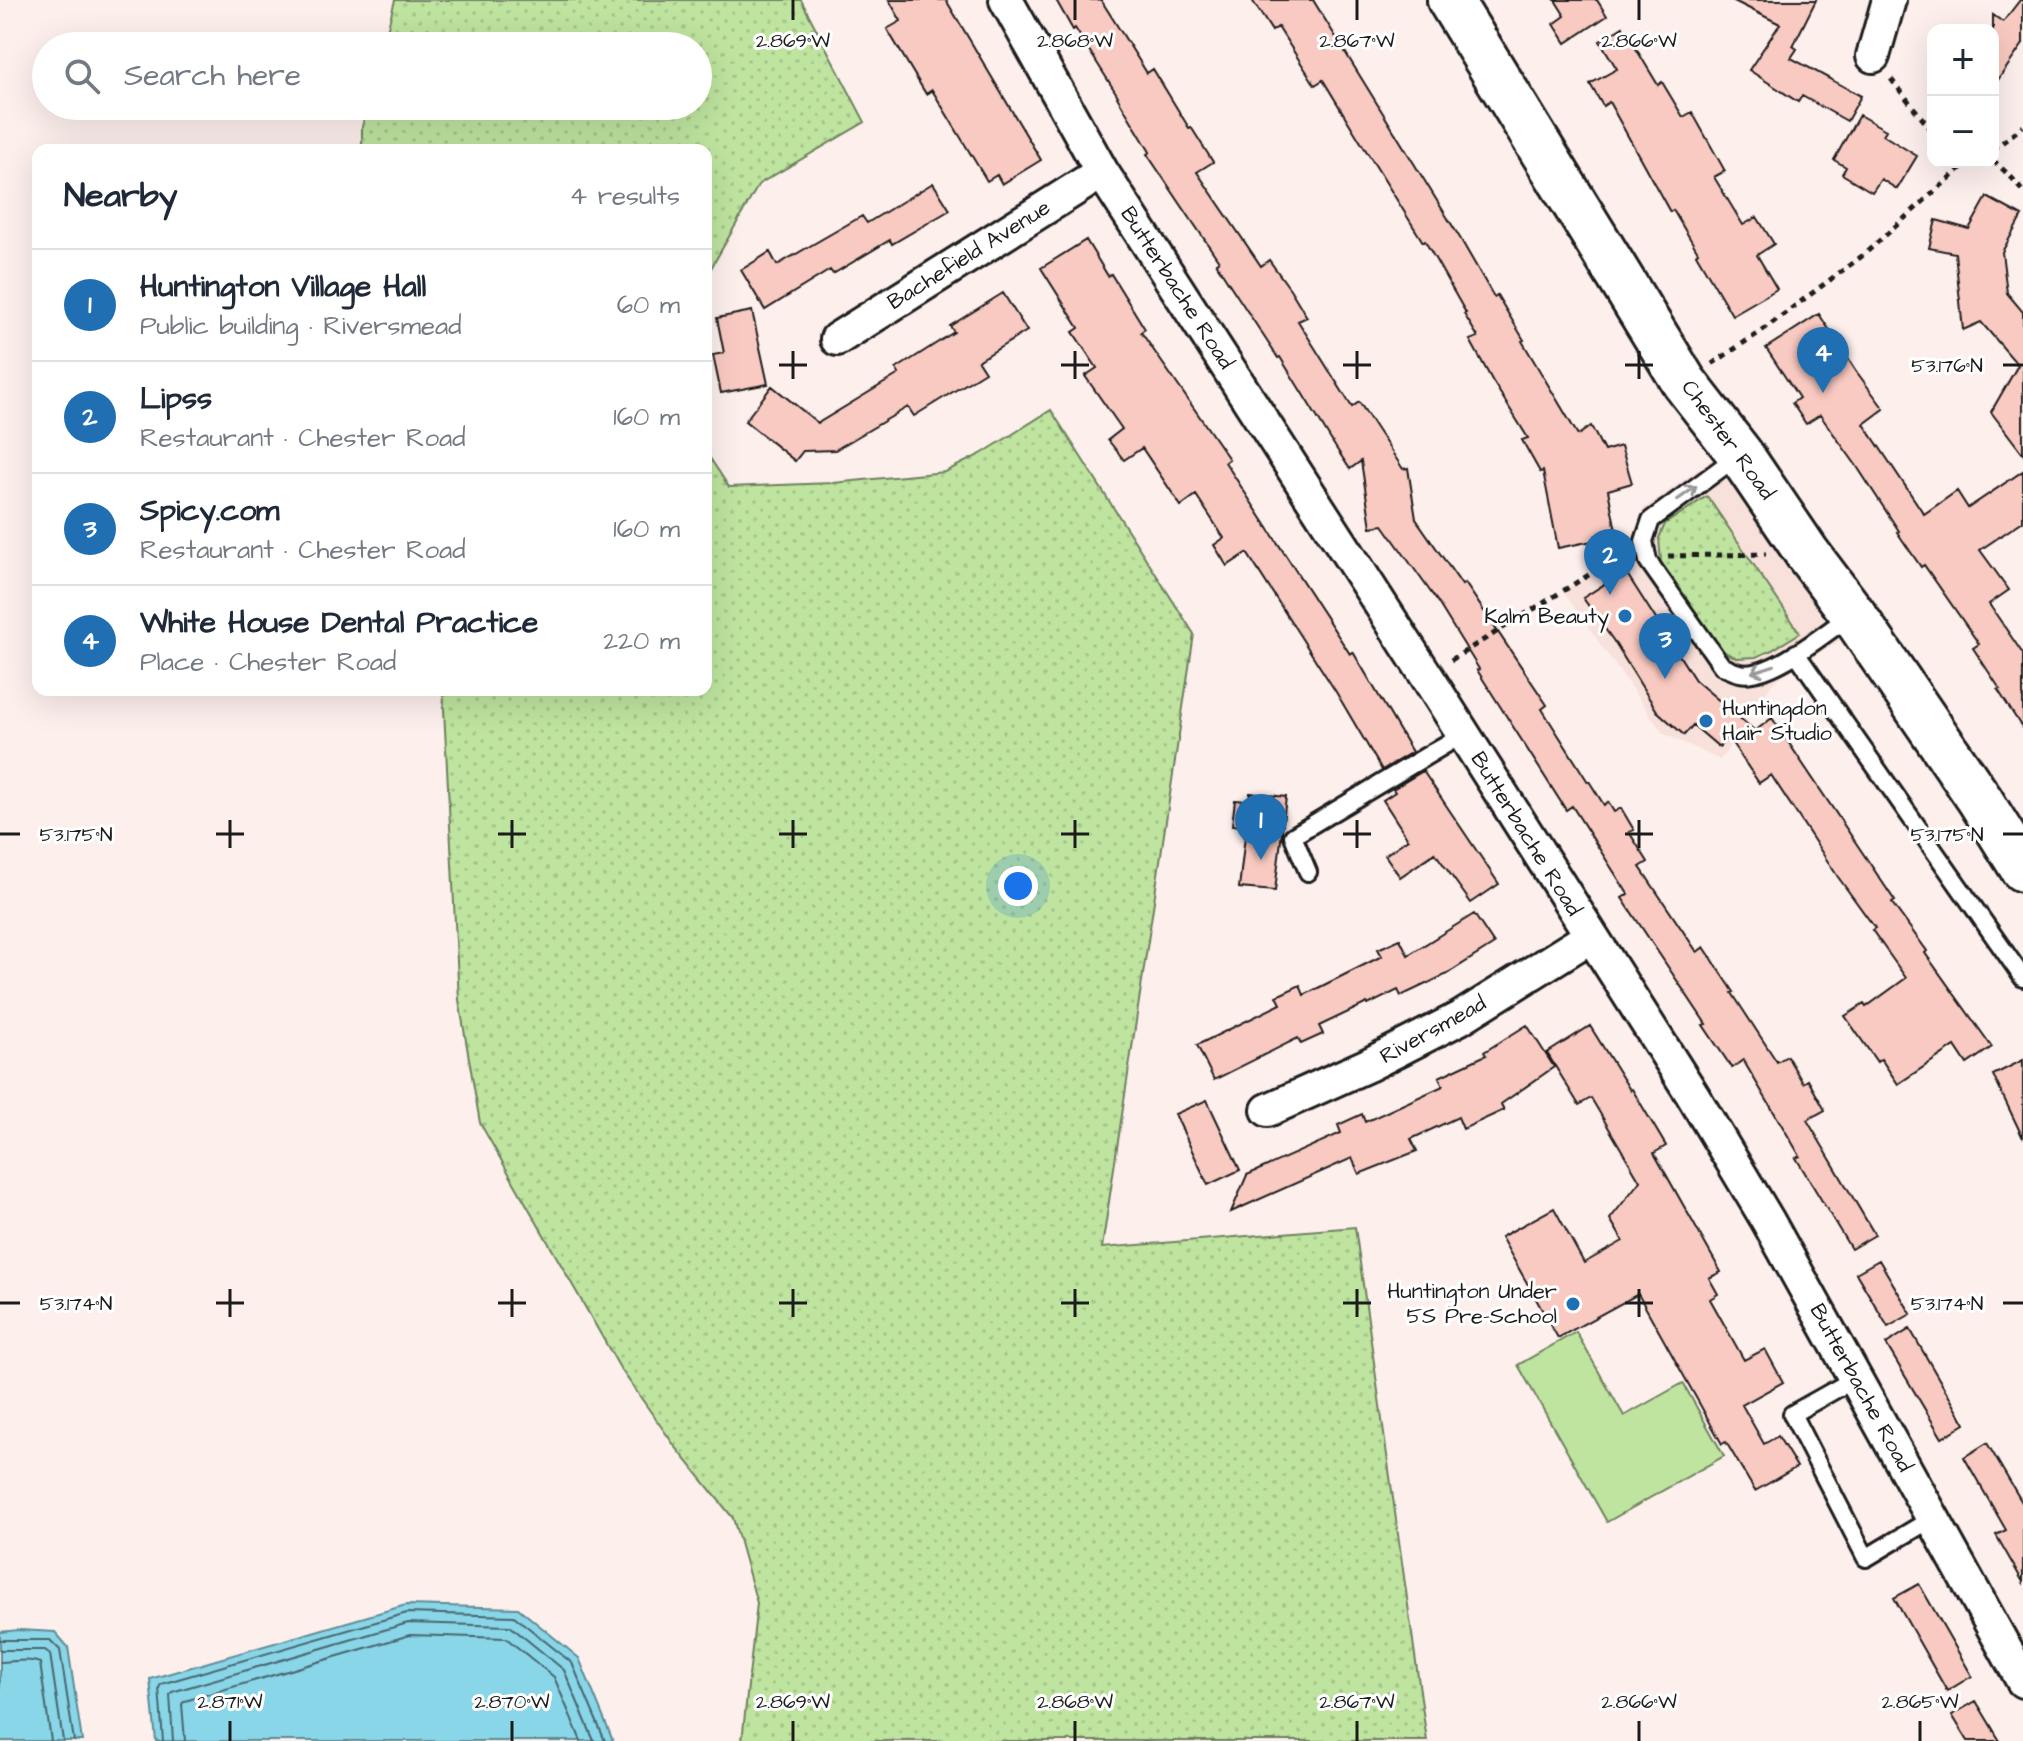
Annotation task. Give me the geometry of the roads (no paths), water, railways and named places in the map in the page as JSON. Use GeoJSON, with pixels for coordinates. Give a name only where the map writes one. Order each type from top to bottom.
{"type":"FeatureCollection","features":[{"type":"Feature","properties":{"kind":"main road","name":"Chester Road"},"geometry":{"type":"LineString","coordinates":[[1450,0],[1684,382],[1740,454],[1853,614],[1980,800],[2023,869]]}},
{"type":"Feature","properties":{"kind":"street","name":"Butterbache Road"},"geometry":{"type":"LineString","coordinates":[[1006,0],[1102,172],[1692,1094],[1768,1221],[2023,1681]]}},
{"type":"Feature","properties":{"kind":"street"},"geometry":{"type":"LineString","coordinates":[[1873,56],[1889,0]]}},
{"type":"Feature","properties":{"kind":"street","name":"Bachefield Avenue"},"geometry":{"type":"LineString","coordinates":[[837,339],[1102,172]]}},
{"type":"Feature","properties":{"kind":"street","name":"Riversmead"},"geometry":{"type":"LineString","coordinates":[[1268,1110],[1368,1065],[1460,1018],[1591,936]]}},
{"type":"Feature","properties":{"kind":"lane"},"geometry":{"type":"LineString","coordinates":[[1740,454],[1651,520],[1645,548],[1722,666],[1741,674],[1763,672],[1853,614]]}},
{"type":"Feature","properties":{"kind":"lane"},"geometry":{"type":"LineString","coordinates":[[1796,653],[2023,978]]}},
{"type":"Feature","properties":{"kind":"lane"},"geometry":{"type":"LineString","coordinates":[[1308,872],[1293,836],[1463,734]]}},
{"type":"Feature","properties":{"kind":"lane"},"geometry":{"type":"LineString","coordinates":[[1856,1378],[1792,1414],[1866,1558],[1933,1518]]}},
{"type":"Feature","properties":{"kind":"water"},"geometry":{"type":"Polygon","coordinates":[[[406,1605],[518,1608],[579,1658],[613,1741],[156,1741],[150,1679],[406,1605]]]}},
{"type":"Feature","properties":{"kind":"water"},"geometry":{"type":"Polygon","coordinates":[[[0,1632],[55,1632],[68,1647],[82,1741],[0,1741],[0,1632]]]}},
{"type":"Feature","properties":{"kind":"place","name":"White House Dental Practice"},"geometry":{"type":"Point","coordinates":[1823,393]}},
{"type":"Feature","properties":{"kind":"place","name":"Lipss"},"geometry":{"type":"Point","coordinates":[1610,595]}},
{"type":"Feature","properties":{"kind":"place","name":"Kalm Beauty"},"geometry":{"type":"Point","coordinates":[1625,616]}},
{"type":"Feature","properties":{"kind":"place","name":"Spicy.com"},"geometry":{"type":"Point","coordinates":[1665,679]}},
{"type":"Feature","properties":{"kind":"place","name":"Huntingdon Hair Studio"},"geometry":{"type":"Point","coordinates":[1706,721]}},
{"type":"Feature","properties":{"kind":"place","name":"Huntington Village Hall"},"geometry":{"type":"Point","coordinates":[1261,860]}},
{"type":"Feature","properties":{"kind":"place","name":"Huntington Under 5S Pre-School"},"geometry":{"type":"Point","coordinates":[1573,1304]}}]}
